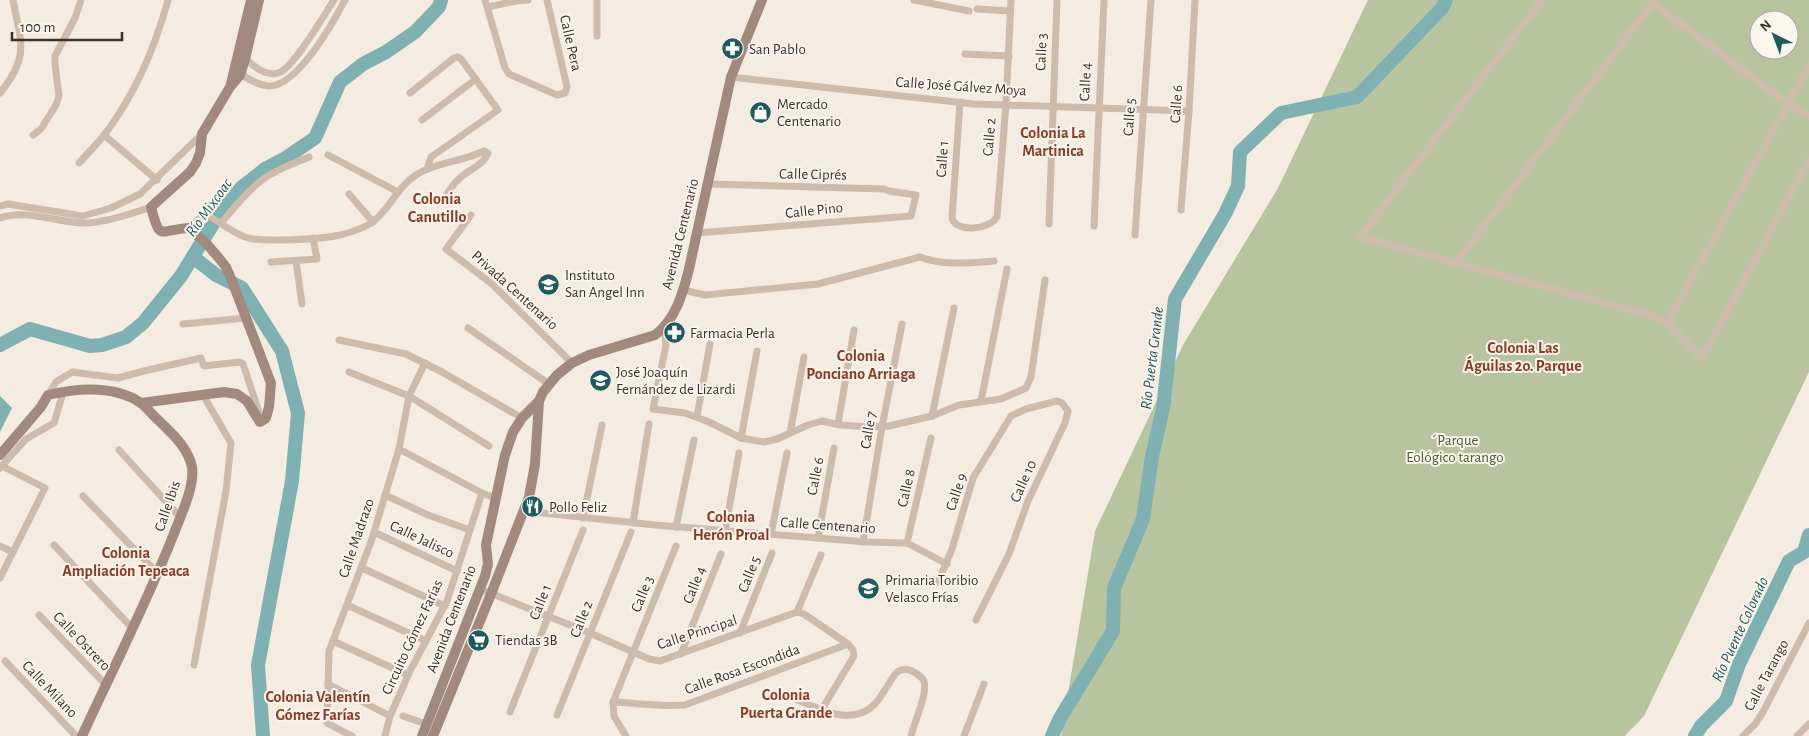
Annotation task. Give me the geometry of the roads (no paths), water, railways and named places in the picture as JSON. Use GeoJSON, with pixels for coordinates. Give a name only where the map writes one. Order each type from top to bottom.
{"type":"FeatureCollection","features":[{"type":"Feature","properties":{"kind":"street"},"geometry":{"type":"LineString","coordinates":[[0,93],[17,69],[21,57],[21,45],[13,0]]}},
{"type":"Feature","properties":{"kind":"street"},"geometry":{"type":"LineString","coordinates":[[33,135],[41,128],[56,105],[59,96],[55,56],[75,18],[81,0]]}},
{"type":"Feature","properties":{"kind":"street"},"geometry":{"type":"LineString","coordinates":[[79,163],[104,135],[140,80],[152,52],[168,0]]}},
{"type":"Feature","properties":{"kind":"street"},"geometry":{"type":"LineString","coordinates":[[241,56],[251,0]]}},
{"type":"Feature","properties":{"kind":"street"},"geometry":{"type":"LineString","coordinates":[[0,206],[8,204],[83,216],[111,208],[140,194],[157,180],[202,134],[230,87],[236,73],[259,0]]}},
{"type":"Feature","properties":{"kind":"street"},"geometry":{"type":"LineString","coordinates":[[241,56],[260,70],[268,73],[277,74],[284,70],[310,38],[334,0]]}},
{"type":"Feature","properties":{"kind":"street"},"geometry":{"type":"LineString","coordinates":[[236,73],[259,84],[270,86],[281,84],[290,78],[313,52],[345,0]]}},
{"type":"Feature","properties":{"kind":"street"},"geometry":{"type":"LineString","coordinates":[[487,4],[528,0]]}},
{"type":"Feature","properties":{"kind":"street","name":"Calle Pera"},"geometry":{"type":"LineString","coordinates":[[487,4],[505,68],[509,74],[557,95],[565,93],[567,87],[566,78],[546,0]]}},
{"type":"Feature","properties":{"kind":"street"},"geometry":{"type":"LineString","coordinates":[[597,0],[597,36]]}},
{"type":"Feature","properties":{"kind":"street","name":"Avenida Centenario"},"geometry":{"type":"LineString","coordinates":[[423,736],[488,564],[486,545],[508,442],[522,418],[539,401],[549,384],[564,368],[589,356],[655,334],[671,320],[684,289],[731,77],[762,0]]}},
{"type":"Feature","properties":{"kind":"street"},"geometry":{"type":"LineString","coordinates":[[914,0],[950,3],[968,11]]}},
{"type":"Feature","properties":{"kind":"street","name":"Calle 2"},"geometry":{"type":"LineString","coordinates":[[997,217],[1006,104],[1011,0]]}},
{"type":"Feature","properties":{"kind":"street","name":"Calle 3"},"geometry":{"type":"LineString","coordinates":[[1049,224],[1057,0]]}},
{"type":"Feature","properties":{"kind":"street","name":"Calle 4"},"geometry":{"type":"LineString","coordinates":[[1094,226],[1104,0]]}},
{"type":"Feature","properties":{"kind":"street","name":"Calle 5"},"geometry":{"type":"LineString","coordinates":[[1136,235],[1151,0]]}},
{"type":"Feature","properties":{"kind":"street","name":"Calle 6"},"geometry":{"type":"LineString","coordinates":[[1181,210],[1190,111],[1195,0]]}},
{"type":"Feature","properties":{"kind":"street"},"geometry":{"type":"LineString","coordinates":[[1542,0],[1360,237],[1653,316],[1667,323],[1702,358],[1809,160]]}},
{"type":"Feature","properties":{"kind":"street"},"geometry":{"type":"LineString","coordinates":[[1456,263],[1654,2],[1788,104],[1809,116]]}},
{"type":"Feature","properties":{"kind":"street"},"geometry":{"type":"LineString","coordinates":[[977,10],[1010,11]]}},
{"type":"Feature","properties":{"kind":"street"},"geometry":{"type":"LineString","coordinates":[[965,54],[1008,56]]}},
{"type":"Feature","properties":{"kind":"street"},"geometry":{"type":"LineString","coordinates":[[410,93],[454,58],[458,57],[498,110],[429,159],[427,169]]}},
{"type":"Feature","properties":{"kind":"street"},"geometry":{"type":"LineString","coordinates":[[1667,323],[1809,66]]}},
{"type":"Feature","properties":{"kind":"street","name":"Calle José Gálvez Moya"},"geometry":{"type":"LineString","coordinates":[[731,77],[960,102],[1098,109],[1190,111]]}},
{"type":"Feature","properties":{"kind":"street"},"geometry":{"type":"LineString","coordinates":[[422,120],[476,79]]}},
{"type":"Feature","properties":{"kind":"street","name":"Calle 1"},"geometry":{"type":"LineString","coordinates":[[960,102],[952,218],[957,226],[980,228],[990,225],[997,217]]}},
{"type":"Feature","properties":{"kind":"street"},"geometry":{"type":"LineString","coordinates":[[0,218],[23,215],[85,223],[130,215],[151,207],[183,178],[196,163],[200,153],[202,134]]}},
{"type":"Feature","properties":{"kind":"street"},"geometry":{"type":"LineString","coordinates":[[104,135],[157,180]]}},
{"type":"Feature","properties":{"kind":"street"},"geometry":{"type":"LineString","coordinates":[[151,207],[156,225],[160,231],[166,233],[188,228],[200,218],[209,216],[244,237],[258,240],[339,235],[373,222],[383,214],[398,192],[415,175],[427,169],[471,158],[484,151],[488,153],[480,164],[458,180],[442,202]]}},
{"type":"Feature","properties":{"kind":"street"},"geometry":{"type":"LineString","coordinates":[[328,154],[398,192]]}},
{"type":"Feature","properties":{"kind":"street"},"geometry":{"type":"LineString","coordinates":[[221,223],[262,180],[277,170],[309,157]]}},
{"type":"Feature","properties":{"kind":"street","name":"Calle Ciprés"},"geometry":{"type":"LineString","coordinates":[[708,184],[884,189],[916,194]]}},
{"type":"Feature","properties":{"kind":"street"},"geometry":{"type":"LineString","coordinates":[[349,194],[373,222]]}},
{"type":"Feature","properties":{"kind":"street","name":"Calle Pino"},"geometry":{"type":"LineString","coordinates":[[697,233],[912,216],[916,194]]}},
{"type":"Feature","properties":{"kind":"street","name":"Privada Centenario"},"geometry":{"type":"LineString","coordinates":[[471,215],[446,249],[492,284],[572,363]]}},
{"type":"Feature","properties":{"kind":"street"},"geometry":{"type":"LineString","coordinates":[[188,228],[205,242],[226,268],[232,280],[271,383],[269,407],[266,418],[262,421]]}},
{"type":"Feature","properties":{"kind":"street"},"geometry":{"type":"LineString","coordinates":[[272,262],[317,259],[313,238]]}},
{"type":"Feature","properties":{"kind":"street"},"geometry":{"type":"LineString","coordinates":[[684,289],[705,295],[818,284],[920,257],[933,262],[956,264],[994,261]]}},
{"type":"Feature","properties":{"kind":"street"},"geometry":{"type":"LineString","coordinates":[[296,261],[302,304]]}},
{"type":"Feature","properties":{"kind":"street"},"geometry":{"type":"LineString","coordinates":[[981,401],[1007,269]]}},
{"type":"Feature","properties":{"kind":"street"},"geometry":{"type":"LineString","coordinates":[[664,328],[666,345],[653,409],[697,416],[741,438],[764,442],[777,440],[822,421],[882,427],[932,416],[960,405],[1001,399],[1026,388],[1030,377],[1045,280]]}},
{"type":"Feature","properties":{"kind":"street"},"geometry":{"type":"LineString","coordinates":[[932,416],[954,308]]}},
{"type":"Feature","properties":{"kind":"street"},"geometry":{"type":"LineString","coordinates":[[183,324],[244,314]]}},
{"type":"Feature","properties":{"kind":"street","name":"Calle 7"},"geometry":{"type":"LineString","coordinates":[[863,542],[882,427],[902,324]]}},
{"type":"Feature","properties":{"kind":"street"},"geometry":{"type":"LineString","coordinates":[[468,328],[549,384]]}},
{"type":"Feature","properties":{"kind":"street"},"geometry":{"type":"LineString","coordinates":[[838,424],[854,330]]}},
{"type":"Feature","properties":{"kind":"street"},"geometry":{"type":"LineString","coordinates":[[338,340],[406,354],[522,418]]}},
{"type":"Feature","properties":{"kind":"street"},"geometry":{"type":"LineString","coordinates":[[697,416],[710,344]]}},
{"type":"Feature","properties":{"kind":"street"},"geometry":{"type":"LineString","coordinates":[[741,438],[757,351]]}},
{"type":"Feature","properties":{"kind":"street"},"geometry":{"type":"LineString","coordinates":[[790,433],[804,357]]}},
{"type":"Feature","properties":{"kind":"street"},"geometry":{"type":"LineString","coordinates":[[0,578],[46,488],[1,467],[26,439],[54,423],[56,382],[72,372],[118,378],[144,370],[201,358],[204,366],[240,362],[243,364],[262,421]]}},
{"type":"Feature","properties":{"kind":"street","name":"Calle Madrazo"},"geometry":{"type":"LineString","coordinates":[[352,736],[327,723],[329,651],[362,568],[374,532],[399,449],[409,396],[425,363]]}},
{"type":"Feature","properties":{"kind":"street"},"geometry":{"type":"LineString","coordinates":[[349,372],[409,396],[489,446]]}},
{"type":"Feature","properties":{"kind":"street","name":"Calle Ibis"},"geometry":{"type":"LineString","coordinates":[[56,394],[84,389],[108,390],[141,403],[176,438],[190,458],[192,470],[191,484],[158,574],[82,736]]}},
{"type":"Feature","properties":{"kind":"street"},"geometry":{"type":"LineString","coordinates":[[141,403],[224,392],[237,394],[247,401],[257,419],[260,422],[262,421]]}},
{"type":"Feature","properties":{"kind":"street"},"geometry":{"type":"LineString","coordinates":[[0,455],[41,407],[56,394]]}},
{"type":"Feature","properties":{"kind":"street"},"geometry":{"type":"LineString","coordinates":[[194,665],[226,491],[231,443],[204,395]]}},
{"type":"Feature","properties":{"kind":"street","name":"Avenida Centenario"},"geometry":{"type":"LineString","coordinates":[[433,736],[524,511],[534,472],[539,401]]}},
{"type":"Feature","properties":{"kind":"street","name":"Calle 10"},"geometry":{"type":"LineString","coordinates":[[976,620],[1009,554],[1028,501],[1065,423],[1068,411],[1062,403],[1057,401],[1026,409],[1011,416]]}},
{"type":"Feature","properties":{"kind":"street","name":"Calle 9"},"geometry":{"type":"LineString","coordinates":[[938,582],[947,564],[973,478],[1011,416]]}},
{"type":"Feature","properties":{"kind":"street"},"geometry":{"type":"LineString","coordinates":[[632,523],[650,424]]}},
{"type":"Feature","properties":{"kind":"street"},"geometry":{"type":"LineString","coordinates":[[583,518],[602,425]]}},
{"type":"Feature","properties":{"kind":"street","name":"Calle 8"},"geometry":{"type":"LineString","coordinates":[[907,543],[931,438]]}},
{"type":"Feature","properties":{"kind":"street"},"geometry":{"type":"LineString","coordinates":[[676,527],[694,440]]}},
{"type":"Feature","properties":{"kind":"street","name":"Calle 6"},"geometry":{"type":"LineString","coordinates":[[818,538],[834,448]]}},
{"type":"Feature","properties":{"kind":"street"},"geometry":{"type":"LineString","coordinates":[[399,449],[495,498]]}},
{"type":"Feature","properties":{"kind":"street"},"geometry":{"type":"LineString","coordinates":[[119,450],[180,517]]}},
{"type":"Feature","properties":{"kind":"street"},"geometry":{"type":"LineString","coordinates":[[771,534],[787,452]]}},
{"type":"Feature","properties":{"kind":"street"},"geometry":{"type":"LineString","coordinates":[[725,531],[739,453]]}},
{"type":"Feature","properties":{"kind":"street","name":"Circuito Gómez Farías"},"geometry":{"type":"LineString","coordinates":[[385,736],[390,716],[408,675],[445,606],[482,493]]}},
{"type":"Feature","properties":{"kind":"street"},"geometry":{"type":"LineString","coordinates":[[385,495],[428,515],[470,530]]}},
{"type":"Feature","properties":{"kind":"street"},"geometry":{"type":"LineString","coordinates":[[83,496],[158,574]]}},
{"type":"Feature","properties":{"kind":"street","name":"Calle Centenario"},"geometry":{"type":"LineString","coordinates":[[524,511],[676,527],[863,542],[907,543],[947,564]]}},
{"type":"Feature","properties":{"kind":"street","name":"Calle 1"},"geometry":{"type":"LineString","coordinates":[[510,712],[583,530]]}},
{"type":"Feature","properties":{"kind":"street","name":"Calle Jalisco"},"geometry":{"type":"LineString","coordinates":[[374,532],[457,571]]}},
{"type":"Feature","properties":{"kind":"street","name":"Calle 2"},"geometry":{"type":"LineString","coordinates":[[557,715],[630,532]]}},
{"type":"Feature","properties":{"kind":"street"},"geometry":{"type":"LineString","coordinates":[[54,544],[132,629]]}},
{"type":"Feature","properties":{"kind":"street"},"geometry":{"type":"LineString","coordinates":[[0,546],[13,552]]}},
{"type":"Feature","properties":{"kind":"street","name":"Calle 3"},"geometry":{"type":"LineString","coordinates":[[634,652],[676,546]]}},
{"type":"Feature","properties":{"kind":"street","name":"Calle 5"},"geometry":{"type":"LineString","coordinates":[[740,633],[772,553]]}},
{"type":"Feature","properties":{"kind":"street","name":"Calle 4"},"geometry":{"type":"LineString","coordinates":[[681,654],[721,554]]}},
{"type":"Feature","properties":{"kind":"street"},"geometry":{"type":"LineString","coordinates":[[821,555],[797,612],[804,614],[848,644],[853,650],[854,656],[822,709]]}},
{"type":"Feature","properties":{"kind":"street"},"geometry":{"type":"LineString","coordinates":[[488,564],[500,569]]}},
{"type":"Feature","properties":{"kind":"street"},"geometry":{"type":"LineString","coordinates":[[362,568],[445,606]]}},
{"type":"Feature","properties":{"kind":"street","name":"Calle Principal"},"geometry":{"type":"LineString","coordinates":[[480,589],[649,659],[660,661],[797,612]]}},
{"type":"Feature","properties":{"kind":"street"},"geometry":{"type":"LineString","coordinates":[[347,605],[426,641]]}},
{"type":"Feature","properties":{"kind":"street","name":"Calle Ostrero"},"geometry":{"type":"LineString","coordinates":[[39,616],[106,685]]}},
{"type":"Feature","properties":{"kind":"street","name":"Calle Tarango"},"geometry":{"type":"LineString","coordinates":[[1742,736],[1756,723],[1763,712],[1809,622]]}},
{"type":"Feature","properties":{"kind":"street"},"geometry":{"type":"LineString","coordinates":[[333,641],[408,675]]}},
{"type":"Feature","properties":{"kind":"street","name":"Calle Rosa Escondida"},"geometry":{"type":"LineString","coordinates":[[613,702],[664,706],[685,705],[848,644]]}},
{"type":"Feature","properties":{"kind":"street"},"geometry":{"type":"LineString","coordinates":[[626,736],[614,716],[613,702],[634,652]]}},
{"type":"Feature","properties":{"kind":"street","name":"Calle Milano"},"geometry":{"type":"LineString","coordinates":[[5,661],[76,736]]}},
{"type":"Feature","properties":{"kind":"street"},"geometry":{"type":"LineString","coordinates":[[793,698],[836,715],[846,716],[865,712],[875,704],[897,672],[902,669],[910,670],[924,681],[924,690],[911,736]]}},
{"type":"Feature","properties":{"kind":"street"},"geometry":{"type":"LineString","coordinates":[[328,684],[390,716]]}},
{"type":"Feature","properties":{"kind":"street"},"geometry":{"type":"LineString","coordinates":[[964,736],[984,684]]}},
{"type":"Feature","properties":{"kind":"street"},"geometry":{"type":"LineString","coordinates":[[403,716],[426,724]]}},
{"type":"Feature","properties":{"kind":"street"},"geometry":{"type":"LineString","coordinates":[[1801,735],[1809,724]]}},
{"type":"Feature","properties":{"kind":"water"},"geometry":{"type":"Polygon","coordinates":[[[0,396],[12,408],[0,432],[0,396]]]}},
{"type":"Feature","properties":{"kind":"waterway","name":"Río Mixcoac"},"geometry":{"type":"LineString","coordinates":[[0,345],[30,329],[90,346],[102,345],[126,337],[143,323],[181,276],[219,214],[242,187],[265,169],[284,159],[315,138],[340,82],[363,64],[386,52],[415,32],[439,7],[441,0]]}},
{"type":"Feature","properties":{"kind":"waterway","name":"Río Puerta Grande"},"geometry":{"type":"LineString","coordinates":[[1052,736],[1059,720],[1113,631],[1114,588],[1143,519],[1152,456],[1163,409],[1175,299],[1225,214],[1238,186],[1240,152],[1281,113],[1357,97],[1442,8],[1446,0]]}},
{"type":"Feature","properties":{"kind":"waterway"},"geometry":{"type":"LineString","coordinates":[[193,257],[216,275],[242,288],[282,351],[298,413],[292,481],[258,665],[263,736]]}},
{"type":"Feature","properties":{"kind":"waterway","name":"Río Puente Colorado"},"geometry":{"type":"LineString","coordinates":[[1695,736],[1701,726],[1726,701],[1739,664],[1789,561],[1804,552],[1809,535]]}},
{"type":"Feature","properties":{"kind":"place","name":"San Pablo"},"geometry":{"type":"Point","coordinates":[733,49]}},
{"type":"Feature","properties":{"kind":"place","name":"Mercado Centenario"},"geometry":{"type":"Point","coordinates":[761,113]}},
{"type":"Feature","properties":{"kind":"place","name":"Instituto San Angel Inn"},"geometry":{"type":"Point","coordinates":[549,284]}},
{"type":"Feature","properties":{"kind":"place","name":"Farmacia Perla"},"geometry":{"type":"Point","coordinates":[674,333]}},
{"type":"Feature","properties":{"kind":"place","name":"José Joaquín Fernández de Lizardi"},"geometry":{"type":"Point","coordinates":[600,381]}},
{"type":"Feature","properties":{"kind":"place","name":"Pollo Feliz"},"geometry":{"type":"Point","coordinates":[533,507]}},
{"type":"Feature","properties":{"kind":"place","name":"Primaria Toribio Velasco Frías"},"geometry":{"type":"Point","coordinates":[869,589]}},
{"type":"Feature","properties":{"kind":"place","name":"Tiendas 3B"},"geometry":{"type":"Point","coordinates":[479,640]}},
{"type":"Feature","properties":{"kind":"district","name":"Colonia La Martinica"},"geometry":{"type":"Point","coordinates":[1053,141]}},
{"type":"Feature","properties":{"kind":"district","name":"Colonia Canutillo"},"geometry":{"type":"Point","coordinates":[437,207]}},
{"type":"Feature","properties":{"kind":"district","name":"Colonia Las Águilas 2o. Parque"},"geometry":{"type":"Point","coordinates":[1523,356]}},
{"type":"Feature","properties":{"kind":"district","name":"Colonia Ponciano Arriaga"},"geometry":{"type":"Point","coordinates":[861,364]}},
{"type":"Feature","properties":{"kind":"district","name":"Colonia Herón Proal"},"geometry":{"type":"Point","coordinates":[731,525]}},
{"type":"Feature","properties":{"kind":"district","name":"Colonia Ampliación Tepeaca"},"geometry":{"type":"Point","coordinates":[126,561]}},
{"type":"Feature","properties":{"kind":"district","name":"Colonia Puerta Grande"},"geometry":{"type":"Point","coordinates":[786,703]}},
{"type":"Feature","properties":{"kind":"district","name":"Colonia Valentín Gómez Farías"},"geometry":{"type":"Point","coordinates":[318,705]}},
{"type":"Feature","properties":{"kind":"park label","name":"´Parque Eológico tarango"},"geometry":{"type":"Point","coordinates":[1455,448]}}]}
